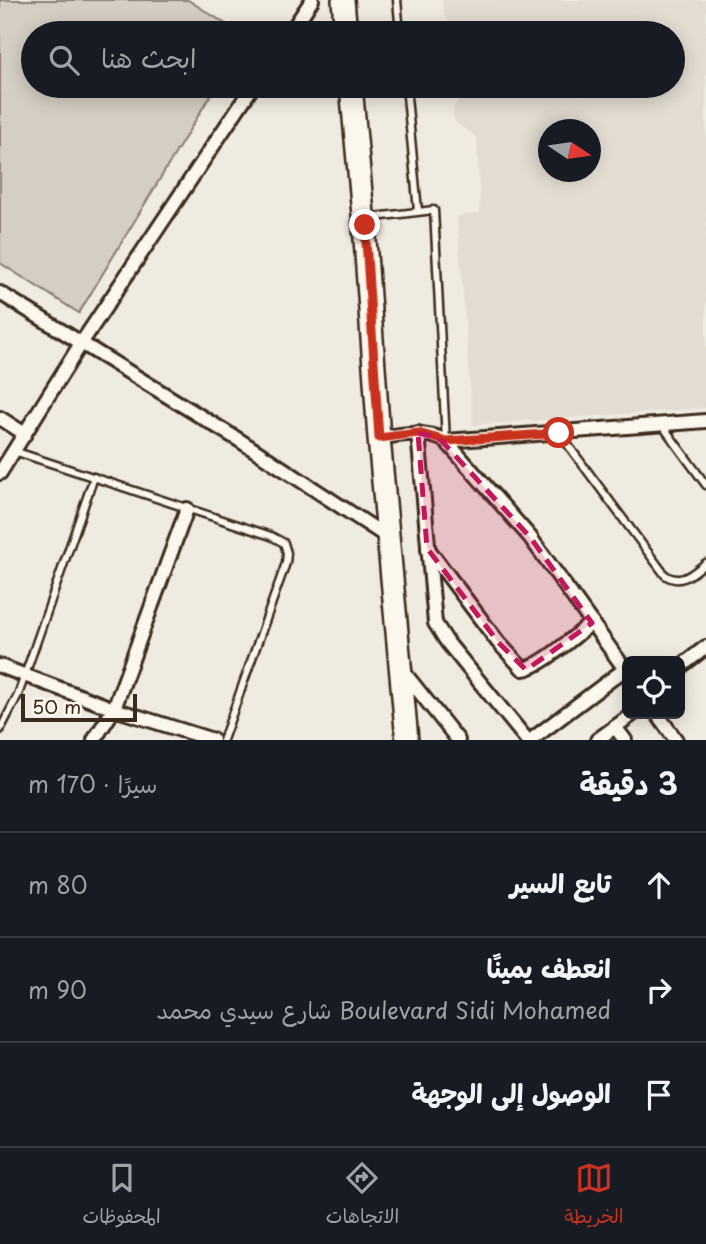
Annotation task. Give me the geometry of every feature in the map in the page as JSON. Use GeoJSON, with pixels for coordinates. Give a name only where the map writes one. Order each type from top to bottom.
{"type":"FeatureCollection","features":[{"type":"Feature","properties":{"kind":"main road"},"geometry":{"type":"LineString","coordinates":[[342,0],[345,21]]}},
{"type":"Feature","properties":{"kind":"main road"},"geometry":{"type":"LineString","coordinates":[[352,98],[364,218],[379,438],[407,740]]}},
{"type":"Feature","properties":{"kind":"street"},"geometry":{"type":"LineString","coordinates":[[297,21],[312,0]]}},
{"type":"Feature","properties":{"kind":"street"},"geometry":{"type":"LineString","coordinates":[[0,473],[82,342],[245,98]]}},
{"type":"Feature","properties":{"kind":"street"},"geometry":{"type":"LineString","coordinates":[[1,296],[82,342],[389,538]]}},
{"type":"Feature","properties":{"kind":"street"},"geometry":{"type":"LineString","coordinates":[[0,418],[25,434]]}},
{"type":"Feature","properties":{"kind":"street"},"geometry":{"type":"LineString","coordinates":[[379,438],[418,433],[446,441],[706,421]]}},
{"type":"Feature","properties":{"kind":"street"},"geometry":{"type":"LineString","coordinates":[[418,433],[432,613],[439,631],[529,740],[622,674]]}},
{"type":"Feature","properties":{"kind":"street"},"geometry":{"type":"LineString","coordinates":[[446,441],[530,537],[622,665]]}},
{"type":"Feature","properties":{"kind":"street"},"geometry":{"type":"LineString","coordinates":[[94,740],[114,709],[187,509]]}},
{"type":"Feature","properties":{"kind":"street"},"geometry":{"type":"LineString","coordinates":[[427,548],[523,669],[530,668],[548,656],[592,623]]}},
{"type":"Feature","properties":{"kind":"street"},"geometry":{"type":"LineString","coordinates":[[685,663],[706,647]]}},
{"type":"Feature","properties":{"kind":"street"},"geometry":{"type":"LineString","coordinates":[[0,666],[114,709],[214,740]]}},
{"type":"Feature","properties":{"kind":"street"},"geometry":{"type":"LineString","coordinates":[[402,670],[458,740]]}},
{"type":"Feature","properties":{"kind":"street"},"geometry":{"type":"LineString","coordinates":[[597,740],[626,719]]}},
{"type":"Feature","properties":{"kind":"street"},"geometry":{"type":"LineString","coordinates":[[661,719],[676,740]]}},
{"type":"Feature","properties":{"kind":"street"},"geometry":{"type":"LineString","coordinates":[[615,727],[625,740]]}},
{"type":"Feature","properties":{"kind":"lane"},"geometry":{"type":"LineString","coordinates":[[397,0],[399,21]]}},
{"type":"Feature","properties":{"kind":"lane"},"geometry":{"type":"LineString","coordinates":[[406,98],[418,211]]}},
{"type":"Feature","properties":{"kind":"lane"},"geometry":{"type":"LineString","coordinates":[[364,218],[434,209],[446,441]]}},
{"type":"Feature","properties":{"kind":"lane"},"geometry":{"type":"LineString","coordinates":[[662,425],[706,485]]}},
{"type":"Feature","properties":{"kind":"lane"},"geometry":{"type":"LineString","coordinates":[[559,433],[665,575],[681,580],[706,563]]}},
{"type":"Feature","properties":{"kind":"lane"},"geometry":{"type":"LineString","coordinates":[[14,451],[280,540],[287,553],[266,621],[223,740]]}},
{"type":"Feature","properties":{"kind":"lane"},"geometry":{"type":"LineString","coordinates":[[0,730],[15,703],[94,477]]}},
{"type":"Feature","properties":{"kind":"highlighted area"},"geometry":{"type":"Polygon","coordinates":[[[418,433],[438,437],[530,537],[592,623],[526,670],[498,642],[427,548],[418,433]]]}},
{"type":"Feature","properties":{"kind":"shaded area"},"geometry":{"type":"Polygon","coordinates":[[[0,0],[188,0],[221,21],[21,21],[21,98],[209,98],[79,313],[0,263],[0,0]]]}},
{"type":"Feature","properties":{"kind":"shaded area"},"geometry":{"type":"Polygon","coordinates":[[[442,0],[706,0],[706,408],[473,425],[457,216],[480,213],[477,138],[454,121],[453,108],[460,98],[685,98],[685,21],[449,21],[444,16],[442,0]]]}},
{"type":"Feature","properties":{"kind":"route"},"geometry":{"type":"LineString","coordinates":[[365,225],[379,438],[418,433],[446,441],[559,433]]}}]}
